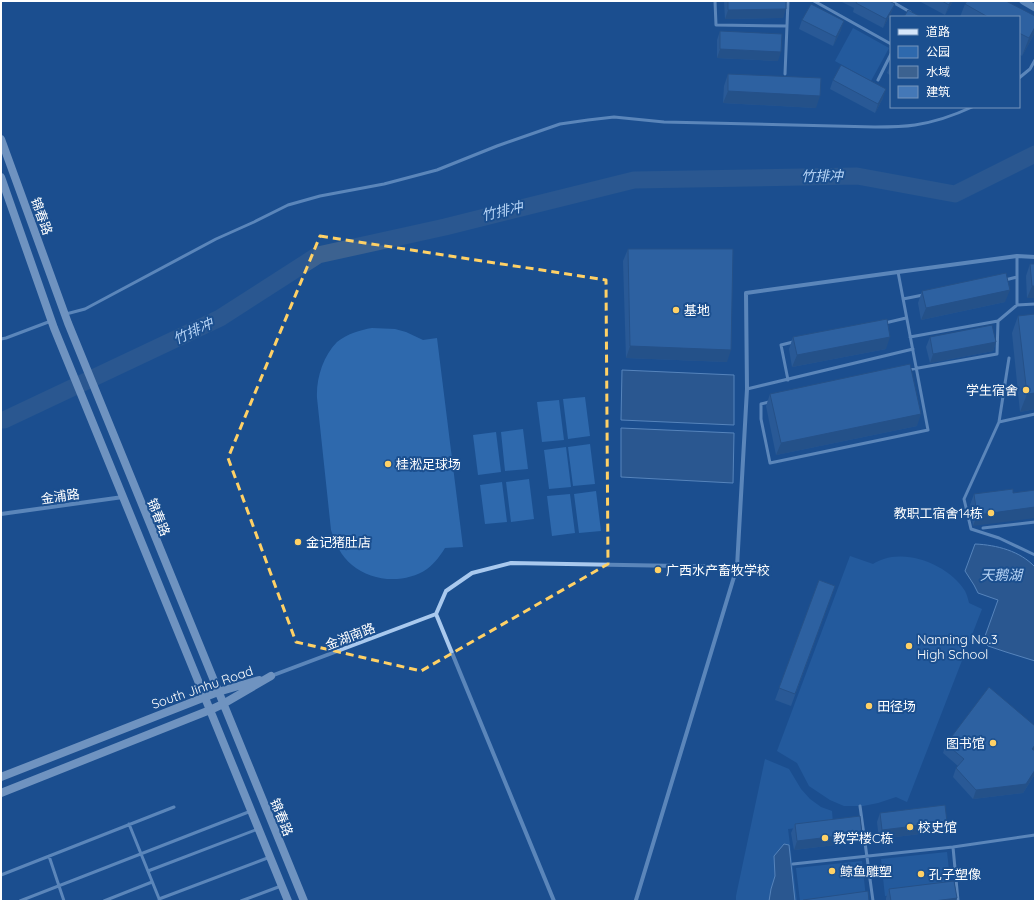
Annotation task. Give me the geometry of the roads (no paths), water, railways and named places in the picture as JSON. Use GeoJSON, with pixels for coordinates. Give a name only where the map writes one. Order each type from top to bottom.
{"type":"FeatureCollection","features":[{"type":"Feature","properties":{"kind":"main road","name":"锦春路"},"geometry":{"type":"LineString","coordinates":[[1,139],[68,323],[120,454],[304,901]]}},
{"type":"Feature","properties":{"kind":"main road","name":"锦春路"},"geometry":{"type":"LineString","coordinates":[[1,177],[52,324],[288,901]]}},
{"type":"Feature","properties":{"kind":"main road","name":"South Jinhu Road"},"geometry":{"type":"LineString","coordinates":[[1,777],[218,692],[271,676]]}},
{"type":"Feature","properties":{"kind":"main road","name":"South Jinhu Road"},"geometry":{"type":"LineString","coordinates":[[1,793],[210,710],[271,676]]}},
{"type":"Feature","properties":{"kind":"street"},"geometry":{"type":"LineString","coordinates":[[1023,1],[1035,8]]}},
{"type":"Feature","properties":{"kind":"street"},"geometry":{"type":"LineString","coordinates":[[636,900],[737,566],[747,389],[746,293],[1017,256],[1035,257]]}},
{"type":"Feature","properties":{"kind":"street","name":"金浦路"},"geometry":{"type":"LineString","coordinates":[[1,514],[123,497]]}},
{"type":"Feature","properties":{"kind":"street"},"geometry":{"type":"LineString","coordinates":[[554,901],[436,614],[446,591],[472,573],[511,563],[737,566]]}},
{"type":"Feature","properties":{"kind":"street","name":"金湖南路"},"geometry":{"type":"LineString","coordinates":[[271,676],[436,614]]}},
{"type":"Feature","properties":{"kind":"lane"},"geometry":{"type":"LineString","coordinates":[[715,1],[716,25],[787,26]]}},
{"type":"Feature","properties":{"kind":"lane"},"geometry":{"type":"LineString","coordinates":[[785,74],[788,1]]}},
{"type":"Feature","properties":{"kind":"lane"},"geometry":{"type":"LineString","coordinates":[[814,1],[890,43]]}},
{"type":"Feature","properties":{"kind":"lane"},"geometry":{"type":"LineString","coordinates":[[891,1],[914,14]]}},
{"type":"Feature","properties":{"kind":"lane"},"geometry":{"type":"LineString","coordinates":[[878,80],[890,56]]}},
{"type":"Feature","properties":{"kind":"lane"},"geometry":{"type":"LineString","coordinates":[[1020,77],[1030,69],[1035,60]]}},
{"type":"Feature","properties":{"kind":"lane"},"geometry":{"type":"LineString","coordinates":[[65,315],[86,308],[216,239],[288,205],[320,196],[384,184],[437,170],[497,146],[560,124],[614,118],[664,122],[897,127],[916,125],[969,108]]}},
{"type":"Feature","properties":{"kind":"lane"},"geometry":{"type":"LineString","coordinates":[[1017,256],[1017,305]]}},
{"type":"Feature","properties":{"kind":"lane"},"geometry":{"type":"LineString","coordinates":[[777,400],[761,404],[761,419],[770,463],[928,430],[898,272]]}},
{"type":"Feature","properties":{"kind":"lane"},"geometry":{"type":"LineString","coordinates":[[1002,280],[1017,277]]}},
{"type":"Feature","properties":{"kind":"lane"},"geometry":{"type":"LineString","coordinates":[[903,299],[926,295]]}},
{"type":"Feature","properties":{"kind":"lane"},"geometry":{"type":"LineString","coordinates":[[910,338],[998,321],[1017,305],[1035,304]]}},
{"type":"Feature","properties":{"kind":"lane"},"geometry":{"type":"LineString","coordinates":[[884,323],[906,318]]}},
{"type":"Feature","properties":{"kind":"lane"},"geometry":{"type":"LineString","coordinates":[[901,372],[997,354],[998,321]]}},
{"type":"Feature","properties":{"kind":"lane"},"geometry":{"type":"LineString","coordinates":[[1,339],[52,324]]}},
{"type":"Feature","properties":{"kind":"lane"},"geometry":{"type":"LineString","coordinates":[[788,380],[781,345],[796,342]]}},
{"type":"Feature","properties":{"kind":"lane"},"geometry":{"type":"LineString","coordinates":[[747,389],[913,349]]}},
{"type":"Feature","properties":{"kind":"lane"},"geometry":{"type":"LineString","coordinates":[[1009,358],[999,422],[964,500],[971,529],[999,538],[1035,555]]}},
{"type":"Feature","properties":{"kind":"lane"},"geometry":{"type":"LineString","coordinates":[[999,422],[1035,414]]}},
{"type":"Feature","properties":{"kind":"lane"},"geometry":{"type":"LineString","coordinates":[[983,528],[1035,522]]}},
{"type":"Feature","properties":{"kind":"lane"},"geometry":{"type":"LineString","coordinates":[[1,875],[174,806]]}},
{"type":"Feature","properties":{"kind":"lane"},"geometry":{"type":"LineString","coordinates":[[860,806],[873,901]]}},
{"type":"Feature","properties":{"kind":"lane"},"geometry":{"type":"LineString","coordinates":[[20,901],[251,811]]}},
{"type":"Feature","properties":{"kind":"lane"},"geometry":{"type":"LineString","coordinates":[[129,824],[160,900],[270,857]]}},
{"type":"Feature","properties":{"kind":"lane"},"geometry":{"type":"LineString","coordinates":[[148,871],[258,829]]}},
{"type":"Feature","properties":{"kind":"lane"},"geometry":{"type":"LineString","coordinates":[[794,864],[953,847],[1035,834]]}},
{"type":"Feature","properties":{"kind":"lane"},"geometry":{"type":"LineString","coordinates":[[953,847],[958,901]]}},
{"type":"Feature","properties":{"kind":"lane"},"geometry":{"type":"LineString","coordinates":[[48,856],[64,901]]}},
{"type":"Feature","properties":{"kind":"lane"},"geometry":{"type":"LineString","coordinates":[[104,901],[152,882]]}},
{"type":"Feature","properties":{"kind":"lane"},"geometry":{"type":"LineString","coordinates":[[241,901],[282,886]]}},
{"type":"Feature","properties":{"kind":"water"},"geometry":{"type":"Polygon","coordinates":[[[622,370],[734,375],[734,425],[621,420],[622,370]]]}},
{"type":"Feature","properties":{"kind":"water"},"geometry":{"type":"Polygon","coordinates":[[[621,428],[734,433],[733,483],[621,477],[621,428]]]}},
{"type":"Feature","properties":{"kind":"water","name":"天鹅湖"},"geometry":{"type":"Polygon","coordinates":[[[975,544],[1000,547],[1008,550],[1029,561],[1035,567],[1035,661],[988,646],[984,639],[998,600],[978,593],[965,571],[975,544]]]}},
{"type":"Feature","properties":{"kind":"water"},"geometry":{"type":"Polygon","coordinates":[[[784,844],[789,845],[795,901],[769,901],[775,876],[774,856],[784,844]]]}},
{"type":"Feature","properties":{"kind":"waterway","name":"竹排冲"},"geometry":{"type":"LineString","coordinates":[[1,420],[4,420],[220,318],[318,255],[445,227],[634,180],[857,176],[955,194],[1035,154]]}},
{"type":"Feature","properties":{"kind":"place","name":"基地"},"geometry":{"type":"Point","coordinates":[676,310]}},
{"type":"Feature","properties":{"kind":"place","name":"学生宿舍"},"geometry":{"type":"Point","coordinates":[1026,390]}},
{"type":"Feature","properties":{"kind":"place","name":"桂淞足球场"},"geometry":{"type":"Point","coordinates":[388,464]}},
{"type":"Feature","properties":{"kind":"place","name":"教职工宿舍14栋"},"geometry":{"type":"Point","coordinates":[991,513]}},
{"type":"Feature","properties":{"kind":"place","name":"金记猪肚店"},"geometry":{"type":"Point","coordinates":[298,542]}},
{"type":"Feature","properties":{"kind":"place","name":"广西水产畜牧学校"},"geometry":{"type":"Point","coordinates":[658,570]}},
{"type":"Feature","properties":{"kind":"place","name":"Nanning No.3 High School"},"geometry":{"type":"Point","coordinates":[909,646]}},
{"type":"Feature","properties":{"kind":"place","name":"田径场"},"geometry":{"type":"Point","coordinates":[869,706]}},
{"type":"Feature","properties":{"kind":"place","name":"图书馆"},"geometry":{"type":"Point","coordinates":[993,743]}},
{"type":"Feature","properties":{"kind":"place","name":"校史馆"},"geometry":{"type":"Point","coordinates":[910,827]}},
{"type":"Feature","properties":{"kind":"place","name":"教学楼C栋"},"geometry":{"type":"Point","coordinates":[825,838]}},
{"type":"Feature","properties":{"kind":"place","name":"鲸鱼雕塑"},"geometry":{"type":"Point","coordinates":[832,871]}},
{"type":"Feature","properties":{"kind":"place","name":"孔子塑像"},"geometry":{"type":"Point","coordinates":[921,874]}}]}
